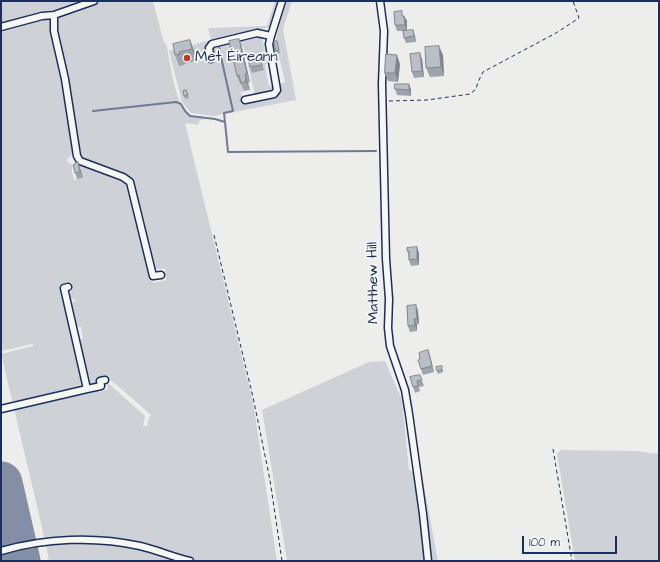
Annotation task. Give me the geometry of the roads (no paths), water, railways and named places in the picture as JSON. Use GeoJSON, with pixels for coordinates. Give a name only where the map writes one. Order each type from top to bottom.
{"type":"FeatureCollection","features":[{"type":"Feature","properties":{"kind":"street"},"geometry":{"type":"LineString","coordinates":[[1,27],[42,16],[54,15],[94,1]]}},
{"type":"Feature","properties":{"kind":"street"},"geometry":{"type":"LineString","coordinates":[[250,91],[248,100],[274,94],[276,92],[277,86],[269,44],[282,1]]}},
{"type":"Feature","properties":{"kind":"street","name":"Matthew Hill"},"geometry":{"type":"LineString","coordinates":[[380,1],[384,32],[382,102],[386,259],[389,299],[388,328],[390,346],[406,398],[423,514],[428,561]]}},
{"type":"Feature","properties":{"kind":"street"},"geometry":{"type":"LineString","coordinates":[[54,15],[54,31],[65,79],[77,156],[80,161],[123,177],[130,182],[154,276],[161,275]]}},
{"type":"Feature","properties":{"kind":"street"},"geometry":{"type":"LineString","coordinates":[[211,59],[209,48],[212,44],[257,33],[271,36]]}},
{"type":"Feature","properties":{"kind":"street"},"geometry":{"type":"LineString","coordinates":[[68,287],[64,288],[87,389]]}},
{"type":"Feature","properties":{"kind":"street"},"geometry":{"type":"LineString","coordinates":[[1,409],[101,386],[100,381],[105,380]]}},
{"type":"Feature","properties":{"kind":"street"},"geometry":{"type":"LineString","coordinates":[[1,551],[16,547],[64,540],[104,540],[139,546],[190,561]]}},
{"type":"Feature","properties":{"kind":"waterway"},"geometry":{"type":"LineString","coordinates":[[93,111],[176,102],[181,104],[190,116],[215,119],[225,122],[224,113],[233,111],[219,48]]}},
{"type":"Feature","properties":{"kind":"waterway"},"geometry":{"type":"LineString","coordinates":[[225,122],[228,152],[376,151]]}},
{"type":"Feature","properties":{"kind":"place","name":"Met Éireann"},"geometry":{"type":"Point","coordinates":[187,58]}}]}
